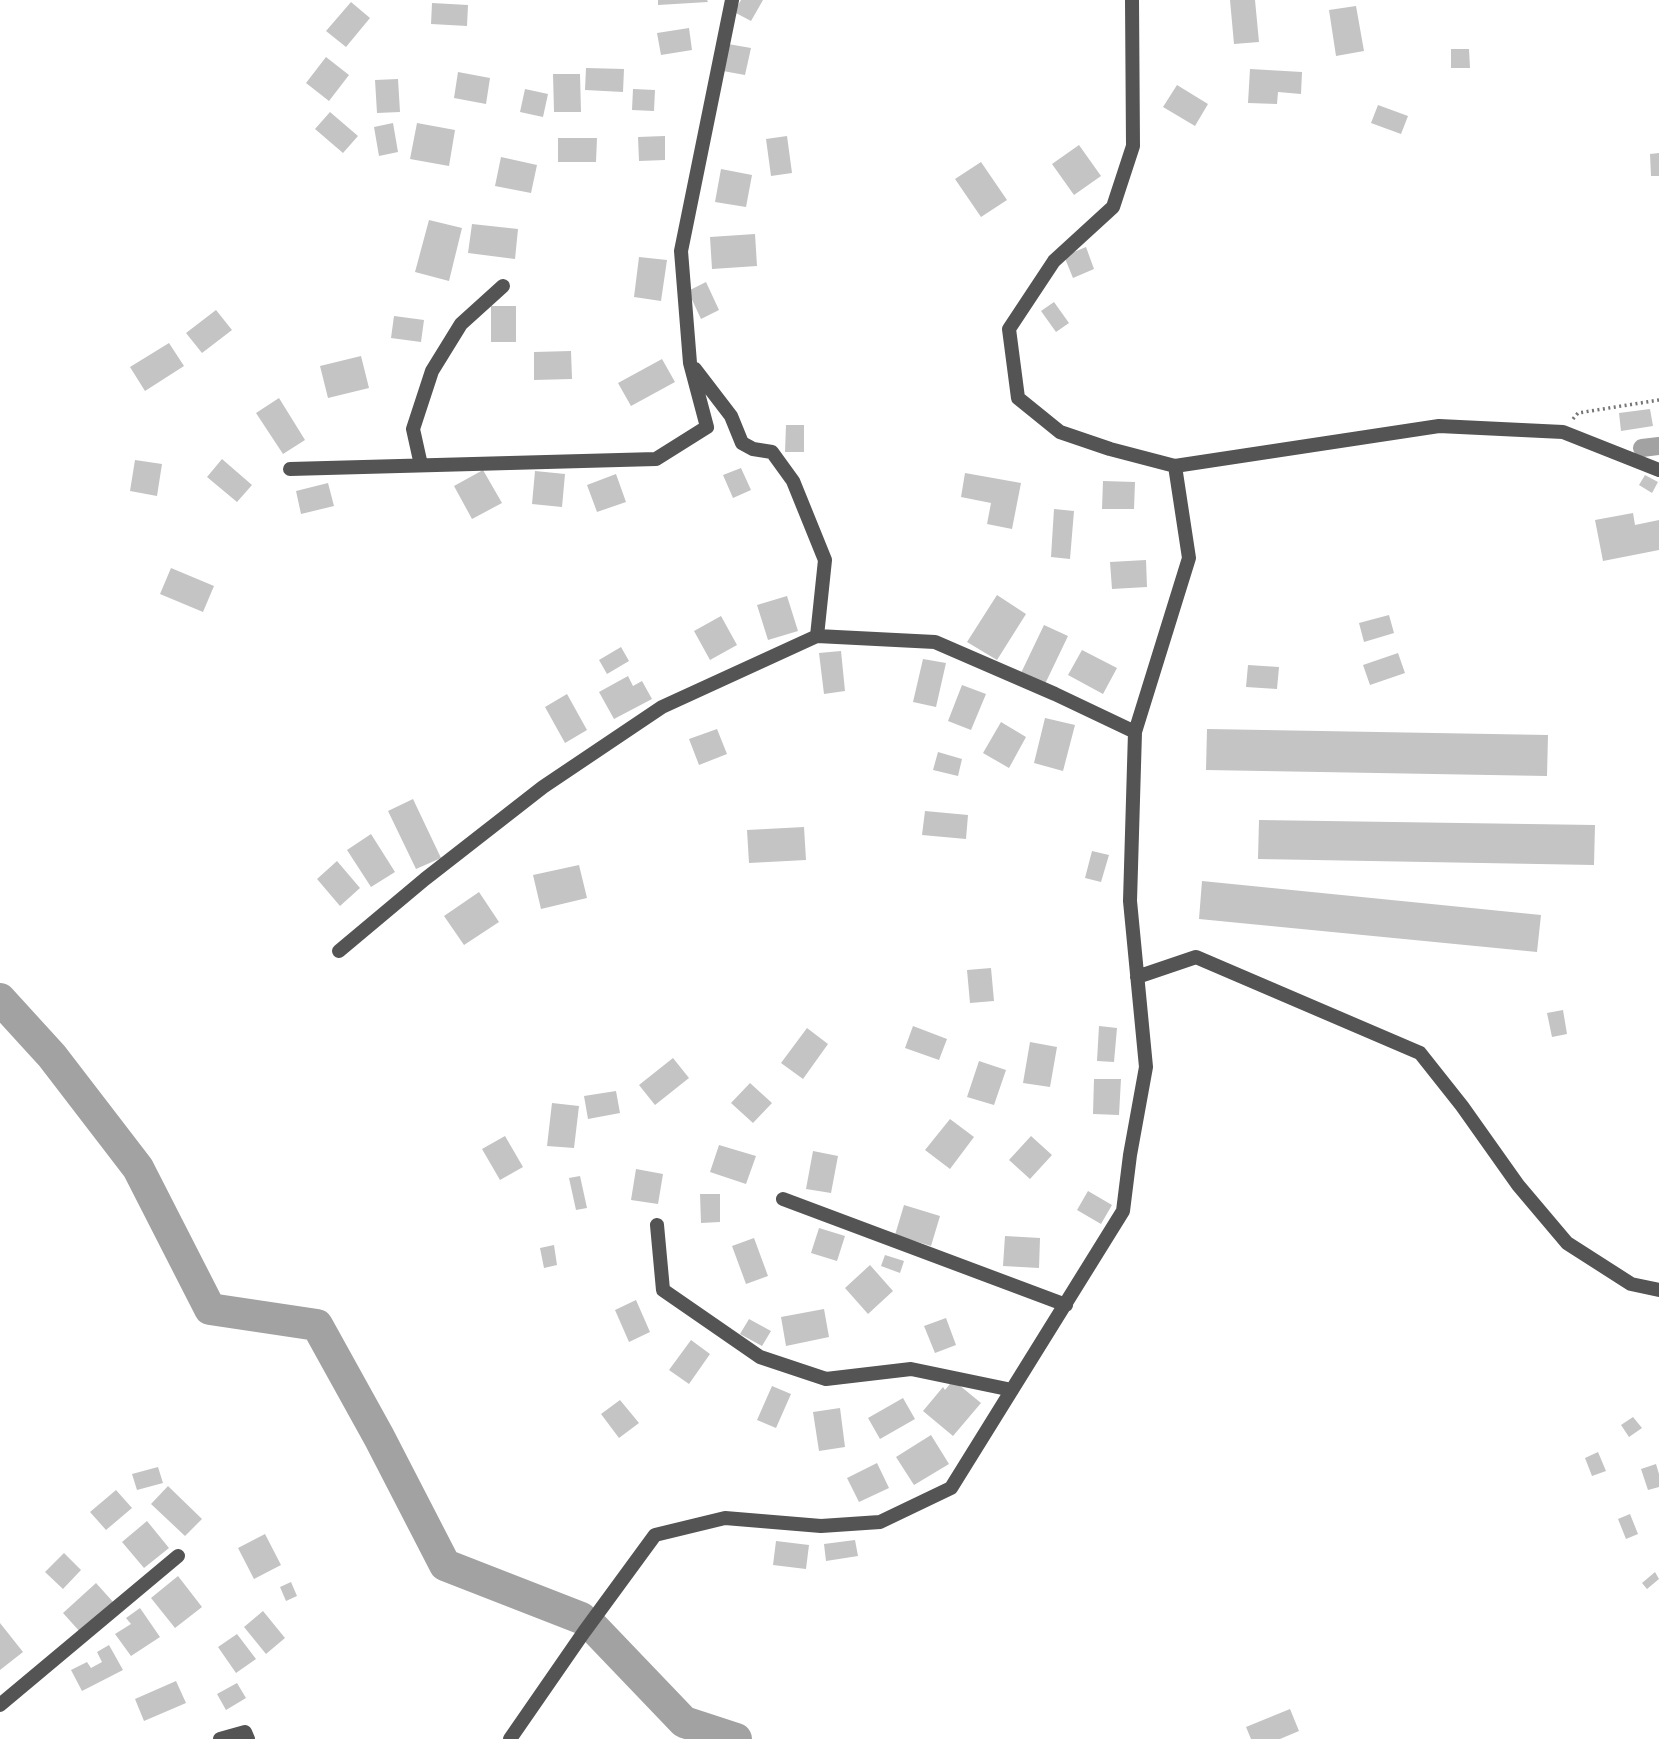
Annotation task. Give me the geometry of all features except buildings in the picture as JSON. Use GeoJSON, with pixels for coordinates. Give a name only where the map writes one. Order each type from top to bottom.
{"type":"FeatureCollection","features":[{"type":"Feature","properties":{"kind":"street"},"geometry":{"type":"LineString","coordinates":[[290,469],[656,459],[707,427],[690,363],[681,251],[732,0]]}},
{"type":"Feature","properties":{"kind":"street"},"geometry":{"type":"LineString","coordinates":[[1132,0],[1133,146],[1113,207],[1054,261],[1009,329],[1018,398],[1060,432],[1110,449],[1175,466],[1439,426],[1563,432],[1659,470]]}},
{"type":"Feature","properties":{"kind":"street"},"geometry":{"type":"LineString","coordinates":[[421,465],[414,429],[432,370],[461,324],[503,286]]}},
{"type":"Feature","properties":{"kind":"street"},"geometry":{"type":"LineString","coordinates":[[690,363],[731,415],[742,443],[753,449],[772,452],[793,481],[825,560],[817,636]]}},
{"type":"Feature","properties":{"kind":"street"},"geometry":{"type":"LineString","coordinates":[[510,1739],[655,1535],[725,1518],[821,1526],[880,1522],[951,1488],[1124,1211],[1130,1155],[1146,1067],[1130,901],[1135,732],[1189,558],[1175,466]]}},
{"type":"Feature","properties":{"kind":"street"},"geometry":{"type":"LineString","coordinates":[[339,951],[425,879],[543,787],[662,707],[817,636],[935,642],[1135,732]]}},
{"type":"Feature","properties":{"kind":"street"},"geometry":{"type":"LineString","coordinates":[[1137,976],[1196,957],[1420,1053],[1462,1106],[1518,1185],[1567,1243],[1631,1284],[1659,1290]]}},
{"type":"Feature","properties":{"kind":"street"},"geometry":{"type":"LineString","coordinates":[[783,1199],[1066,1305]]}},
{"type":"Feature","properties":{"kind":"street"},"geometry":{"type":"LineString","coordinates":[[657,1225],[663,1290],[760,1357],[826,1379],[911,1369],[1012,1390]]}},
{"type":"Feature","properties":{"kind":"street"},"geometry":{"type":"LineString","coordinates":[[0,1705],[178,1556]]}},
{"type":"Feature","properties":{"kind":"street"},"geometry":{"type":"LineString","coordinates":[[220,1739],[245,1732],[248,1739]]}},
{"type":"Feature","properties":{"kind":"path"},"geometry":{"type":"LineString","coordinates":[[1563,432],[1578,413],[1659,400]]}},
{"type":"Feature","properties":{"kind":"waterway"},"geometry":{"type":"LineString","coordinates":[[1642,448],[1659,446]]}},
{"type":"Feature","properties":{"kind":"waterway"},"geometry":{"type":"LineString","coordinates":[[0,999],[52,1056],[138,1168],[210,1309],[317,1325],[445,1565],[581,1618]]}},
{"type":"Feature","properties":{"kind":"waterway"},"geometry":{"type":"LineString","coordinates":[[594,1628],[684,1722],[736,1739]]}}]}
